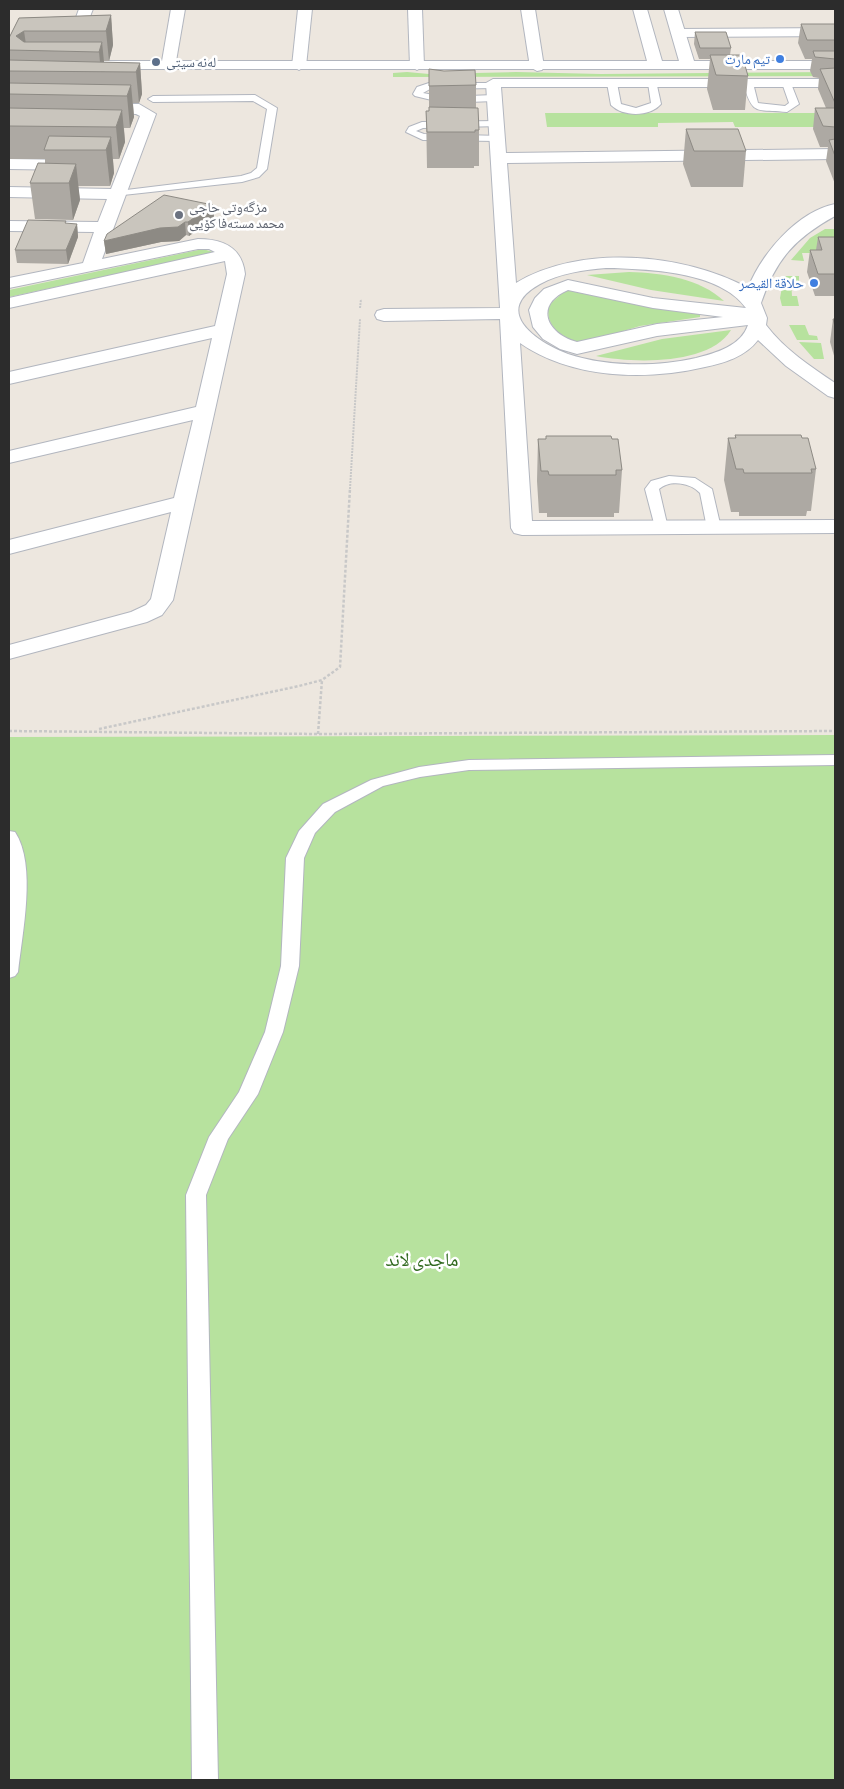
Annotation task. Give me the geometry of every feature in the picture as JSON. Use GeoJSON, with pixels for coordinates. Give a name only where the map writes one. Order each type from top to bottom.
{"type":"FeatureCollection","features":[{"type":"Feature","properties":{"kind":"street"},"geometry":{"type":"LineString","coordinates":[[9,42],[74,41],[86,9]]}},
{"type":"Feature","properties":{"kind":"street"},"geometry":{"type":"LineString","coordinates":[[168,67],[178,9]]}},
{"type":"Feature","properties":{"kind":"street"},"geometry":{"type":"LineString","coordinates":[[299,66],[306,9]]}},
{"type":"Feature","properties":{"kind":"street"},"geometry":{"type":"LineString","coordinates":[[415,9],[417,66]]}},
{"type":"Feature","properties":{"kind":"street"},"geometry":{"type":"LineString","coordinates":[[528,9],[537,66]]}},
{"type":"Feature","properties":{"kind":"street"},"geometry":{"type":"LineString","coordinates":[[640,9],[656,66]]}},
{"type":"Feature","properties":{"kind":"street"},"geometry":{"type":"LineString","coordinates":[[671,9],[688,66]]}},
{"type":"Feature","properties":{"kind":"street"},"geometry":{"type":"LineString","coordinates":[[678,33],[835,32]]}},
{"type":"Feature","properties":{"kind":"street"},"geometry":{"type":"LineString","coordinates":[[87,67],[151,69],[168,67],[299,66],[835,65]]}},
{"type":"Feature","properties":{"kind":"street"},"geometry":{"type":"LineString","coordinates":[[835,83],[493,83],[522,528],[835,527]]}},
{"type":"Feature","properties":{"kind":"street"},"geometry":{"type":"LineString","coordinates":[[84,108],[150,99],[148,114],[90,266]]}},
{"type":"Feature","properties":{"kind":"street"},"geometry":{"type":"LineString","coordinates":[[122,134],[140,135]]}},
{"type":"Feature","properties":{"kind":"street"},"geometry":{"type":"LineString","coordinates":[[499,158],[835,154]]}},
{"type":"Feature","properties":{"kind":"street"},"geometry":{"type":"LineString","coordinates":[[9,164],[89,165]]}},
{"type":"Feature","properties":{"kind":"street"},"geometry":{"type":"LineString","coordinates":[[109,165],[129,166]]}},
{"type":"Feature","properties":{"kind":"street"},"geometry":{"type":"LineString","coordinates":[[9,192],[118,194]]}},
{"type":"Feature","properties":{"kind":"street"},"geometry":{"type":"LineString","coordinates":[[721,281],[747,283],[759,277],[782,243],[816,219],[835,209]]}},
{"type":"Feature","properties":{"kind":"street"},"geometry":{"type":"LineString","coordinates":[[9,226],[105,227]]}},
{"type":"Feature","properties":{"kind":"street"},"geometry":{"type":"LineString","coordinates":[[9,283],[198,244],[212,244],[225,250],[235,262],[237,268],[164,595],[154,610],[139,617],[9,652]]}},
{"type":"Feature","properties":{"kind":"street"},"geometry":{"type":"LineString","coordinates":[[9,303],[218,258],[225,253],[225,250]]}},
{"type":"Feature","properties":{"kind":"street"},"geometry":{"type":"LineString","coordinates":[[759,277],[756,315],[752,336],[738,348],[712,360],[681,367],[637,369],[601,366],[560,357],[535,345],[517,332],[509,313],[516,294],[533,281],[558,271],[589,265],[624,263],[659,265],[692,271],[721,281],[737,290],[756,315],[768,342],[835,392]]}},
{"type":"Feature","properties":{"kind":"street"},"geometry":{"type":"LineString","coordinates":[[568,285],[652,303],[756,315],[657,330],[577,348],[567,346],[551,336],[541,326],[537,316],[539,305],[546,296],[562,286],[568,285]]}},
{"type":"Feature","properties":{"kind":"street"},"geometry":{"type":"LineString","coordinates":[[384,315],[509,313]]}},
{"type":"Feature","properties":{"kind":"street"},"geometry":{"type":"LineString","coordinates":[[9,378],[224,330]]}},
{"type":"Feature","properties":{"kind":"street"},"geometry":{"type":"LineString","coordinates":[[738,348],[764,345],[779,352]]}},
{"type":"Feature","properties":{"kind":"street"},"geometry":{"type":"LineString","coordinates":[[9,457],[205,411]]}},
{"type":"Feature","properties":{"kind":"street"},"geometry":{"type":"LineString","coordinates":[[9,547],[185,502]]}},
{"type":"Feature","properties":{"kind":"lane"},"geometry":{"type":"LineString","coordinates":[[612,83],[616,105],[627,110],[654,107],[656,104],[653,83]]}},
{"type":"Feature","properties":{"kind":"lane"},"geometry":{"type":"LineString","coordinates":[[748,83],[754,104],[770,109],[792,107],[794,104],[787,83]]}},
{"type":"Feature","properties":{"kind":"lane"},"geometry":{"type":"LineString","coordinates":[[429,86],[494,92],[439,99],[425,98],[418,94],[420,89],[429,86]]}},
{"type":"Feature","properties":{"kind":"lane"},"geometry":{"type":"LineString","coordinates":[[118,194],[242,179],[255,175],[262,169],[272,108],[266,103],[255,98],[150,99]]}},
{"type":"Feature","properties":{"kind":"lane"},"geometry":{"type":"LineString","coordinates":[[422,125],[497,131],[424,138],[411,132],[422,125]]}},
{"type":"Feature","properties":{"kind":"lane"},"geometry":{"type":"LineString","coordinates":[[661,528],[652,489],[662,481],[674,480],[690,480],[704,488],[714,528]]}},
{"type":"Feature","properties":{"kind":"lane"},"geometry":{"type":"LineString","coordinates":[[205,1780],[196,1195],[219,1137],[248,1094],[274,1032],[290,966],[295,858],[307,831],[329,808],[359,790],[395,778],[444,768],[518,763],[835,760]]}},
{"type":"Feature","properties":{"kind":"lane"},"geometry":{"type":"LineString","coordinates":[[9,836],[16,852],[17,872],[9,972]]}},
{"type":"Feature","properties":{"kind":"path"},"geometry":{"type":"LineString","coordinates":[[94,730],[322,680],[340,667],[361,299]]}},
{"type":"Feature","properties":{"kind":"path"},"geometry":{"type":"LineString","coordinates":[[318,734],[322,680]]}},
{"type":"Feature","properties":{"kind":"path"},"geometry":{"type":"LineString","coordinates":[[9,731],[94,730],[143,734],[835,731]]}},
{"type":"Feature","properties":{"kind":"green space"},"geometry":{"type":"Polygon","coordinates":[[[516,72],[601,74],[835,72],[835,76],[393,77],[393,73],[429,74],[516,72]]]}},
{"type":"Feature","properties":{"kind":"green space"},"geometry":{"type":"Polygon","coordinates":[[[545,113],[830,113],[820,127],[735,127],[733,122],[658,123],[658,127],[547,127],[545,113]]]}},
{"type":"Feature","properties":{"kind":"green space"},"geometry":{"type":"Polygon","coordinates":[[[825,229],[835,229],[835,253],[802,253],[804,261],[791,260],[810,238],[825,229]]]}},
{"type":"Feature","properties":{"kind":"green space"},"geometry":{"type":"Polygon","coordinates":[[[203,249],[213,252],[9,297],[9,290],[203,249]]]}},
{"type":"Feature","properties":{"kind":"green space"},"geometry":{"type":"Polygon","coordinates":[[[629,272],[680,278],[703,287],[724,301],[651,290],[587,275],[629,272]]]}},
{"type":"Feature","properties":{"kind":"green space"},"geometry":{"type":"Polygon","coordinates":[[[784,276],[799,276],[799,281],[791,281],[792,296],[797,296],[799,306],[782,306],[780,298],[784,276]]]}},
{"type":"Feature","properties":{"kind":"green space"},"geometry":{"type":"Polygon","coordinates":[[[568,288],[700,312],[700,317],[640,326],[578,345],[560,334],[549,319],[549,305],[568,288]]]}},
{"type":"Feature","properties":{"kind":"green space"},"geometry":{"type":"Polygon","coordinates":[[[789,325],[805,325],[809,335],[817,336],[818,340],[797,340],[789,325]]]}},
{"type":"Feature","properties":{"kind":"green space"},"geometry":{"type":"Polygon","coordinates":[[[731,330],[720,342],[706,350],[688,356],[669,359],[629,360],[596,356],[662,339],[731,330]]]}},
{"type":"Feature","properties":{"kind":"green space"},"geometry":{"type":"Polygon","coordinates":[[[799,342],[821,343],[824,359],[814,359],[799,342]]]}},
{"type":"Feature","properties":{"kind":"green space","name":"ماجدی لاند"},"geometry":{"type":"Polygon","coordinates":[[[835,735],[835,1780],[9,1780],[9,737],[835,735]]]}},
{"type":"Feature","properties":{"kind":"building"},"geometry":{"type":"Polygon","coordinates":[[[111,15],[106,31],[24,31],[16,36],[24,42],[102,42],[99,52],[9,50],[9,38],[19,18],[111,15]]]}},
{"type":"Feature","properties":{"kind":"building"},"geometry":{"type":"Polygon","coordinates":[[[801,24],[835,24],[835,40],[807,40],[801,24]]]}},
{"type":"Feature","properties":{"kind":"building"},"geometry":{"type":"Polygon","coordinates":[[[695,32],[726,32],[731,48],[700,48],[695,32]]]}},
{"type":"Feature","properties":{"kind":"building"},"geometry":{"type":"Polygon","coordinates":[[[813,51],[835,51],[835,59],[815,57],[813,51]]]}},
{"type":"Feature","properties":{"kind":"building"},"geometry":{"type":"Polygon","coordinates":[[[710,55],[742,55],[748,76],[716,75],[710,55]]]}},
{"type":"Feature","properties":{"kind":"building"},"geometry":{"type":"Polygon","coordinates":[[[9,60],[140,63],[136,72],[9,71],[9,60]]]}},
{"type":"Feature","properties":{"kind":"building"},"geometry":{"type":"Polygon","coordinates":[[[835,68],[835,103],[820,69],[835,68]]]}},
{"type":"Feature","properties":{"kind":"building"},"geometry":{"type":"Polygon","coordinates":[[[429,69],[444,71],[475,70],[476,85],[429,86],[429,69]]]}},
{"type":"Feature","properties":{"kind":"building"},"geometry":{"type":"Polygon","coordinates":[[[9,83],[131,85],[127,96],[9,94],[9,83]]]}},
{"type":"Feature","properties":{"kind":"building"},"geometry":{"type":"Polygon","coordinates":[[[429,107],[478,108],[479,130],[475,130],[475,132],[427,132],[426,111],[429,111],[429,107]]]}},
{"type":"Feature","properties":{"kind":"building"},"geometry":{"type":"Polygon","coordinates":[[[9,108],[122,110],[116,127],[9,126],[9,108]]]}},
{"type":"Feature","properties":{"kind":"building"},"geometry":{"type":"Polygon","coordinates":[[[815,108],[835,108],[835,127],[823,126],[815,108]]]}},
{"type":"Feature","properties":{"kind":"building"},"geometry":{"type":"Polygon","coordinates":[[[686,129],[738,129],[746,151],[694,151],[686,129]]]}},
{"type":"Feature","properties":{"kind":"building"},"geometry":{"type":"Polygon","coordinates":[[[49,136],[111,137],[106,150],[44,150],[49,136]]]}},
{"type":"Feature","properties":{"kind":"building"},"geometry":{"type":"Polygon","coordinates":[[[835,139],[835,156],[829,140],[835,139]]]}},
{"type":"Feature","properties":{"kind":"building"},"geometry":{"type":"Polygon","coordinates":[[[38,163],[76,164],[69,183],[30,183],[38,163]]]}},
{"type":"Feature","properties":{"kind":"building"},"geometry":{"type":"Polygon","coordinates":[[[164,195],[213,205],[178,227],[160,228],[104,241],[107,234],[164,195]]]}},
{"type":"Feature","properties":{"kind":"building"},"geometry":{"type":"Polygon","coordinates":[[[28,220],[66,221],[65,223],[77,224],[66,250],[15,250],[28,220]]]}},
{"type":"Feature","properties":{"kind":"building"},"geometry":{"type":"Polygon","coordinates":[[[818,237],[835,237],[835,274],[818,274],[810,250],[822,250],[818,237]]]}},
{"type":"Feature","properties":{"kind":"building"},"geometry":{"type":"Polygon","coordinates":[[[735,435],[801,435],[802,438],[808,438],[816,469],[811,469],[812,473],[744,473],[743,469],[736,469],[728,438],[736,438],[735,435]]]}},
{"type":"Feature","properties":{"kind":"building"},"geometry":{"type":"Polygon","coordinates":[[[546,436],[611,436],[612,439],[618,439],[622,470],[616,470],[616,475],[549,475],[548,471],[541,471],[538,439],[546,439],[546,436]]]}},
{"type":"Feature","properties":{"kind":"place","name":"تيم مارت"},"geometry":{"type":"Point","coordinates":[780,59]}},
{"type":"Feature","properties":{"kind":"place","name":"لەنە سیتی"},"geometry":{"type":"Point","coordinates":[156,62]}},
{"type":"Feature","properties":{"kind":"place","name":"مزگەوتی حاجی محمد مستەفا کۆیی"},"geometry":{"type":"Point","coordinates":[179,215]}},
{"type":"Feature","properties":{"kind":"place","name":"حلاقة القيصر"},"geometry":{"type":"Point","coordinates":[814,283]}}]}
